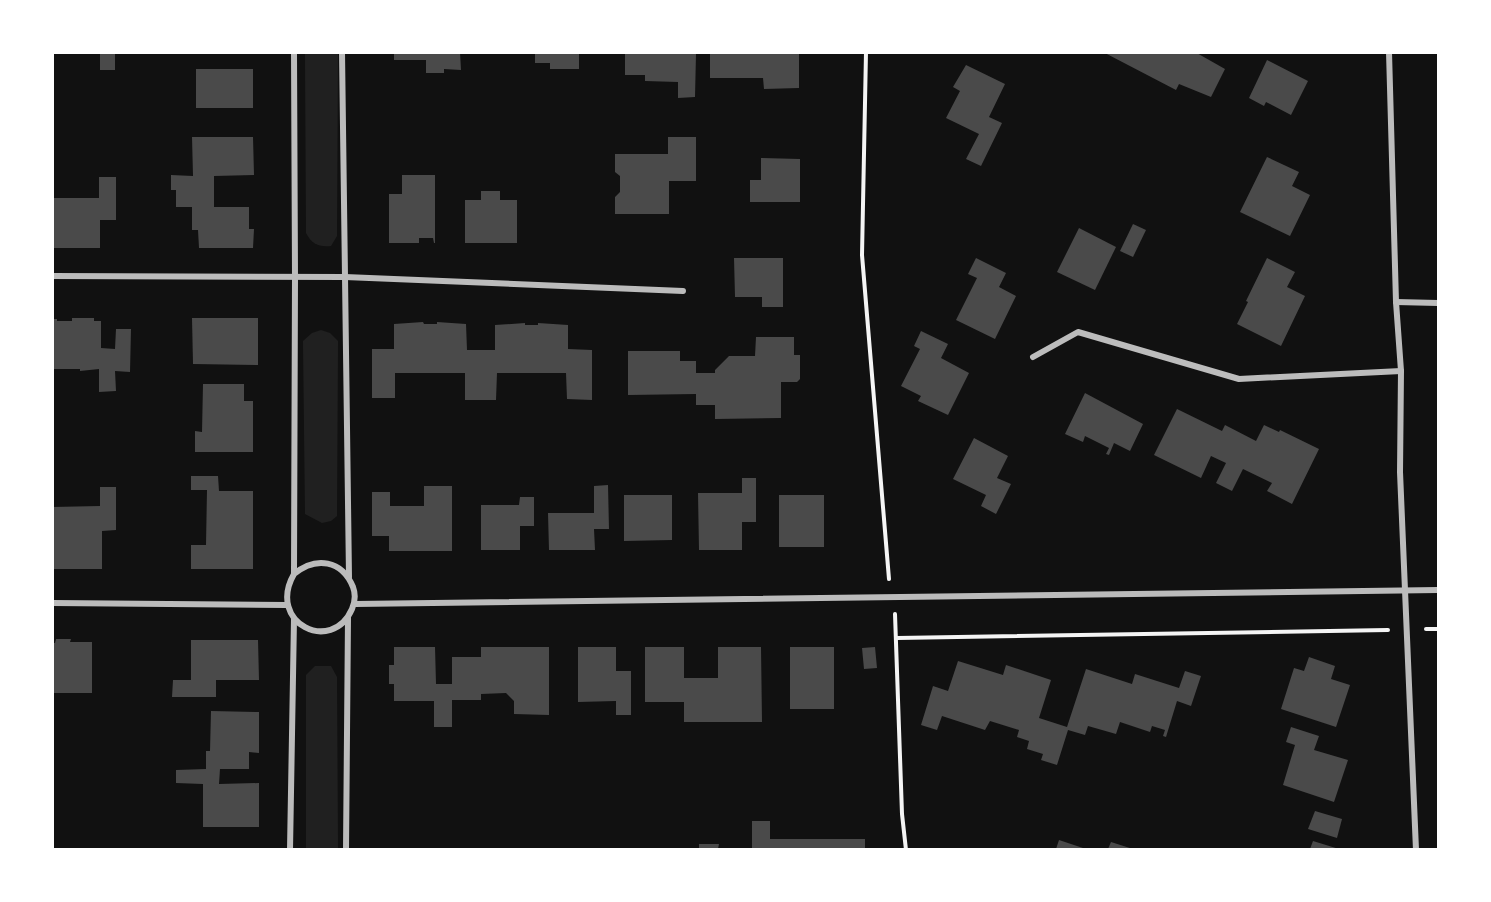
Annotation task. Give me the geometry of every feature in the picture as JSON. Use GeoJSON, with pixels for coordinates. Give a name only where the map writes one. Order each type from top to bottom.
{"type":"FeatureCollection","features":[{"type":"Feature","properties":{"kind":"street"},"geometry":{"type":"LineString","coordinates":[[294,52],[296,277],[294,574]]}},
{"type":"Feature","properties":{"kind":"street"},"geometry":{"type":"LineString","coordinates":[[342,52],[349,578]]}},
{"type":"Feature","properties":{"kind":"street"},"geometry":{"type":"LineString","coordinates":[[1389,52],[1396,303],[1401,370],[1400,472],[1416,849]]}},
{"type":"Feature","properties":{"kind":"street"},"geometry":{"type":"LineString","coordinates":[[52,276],[345,278],[683,291]]}},
{"type":"Feature","properties":{"kind":"street"},"geometry":{"type":"LineString","coordinates":[[1396,303],[1438,303]]}},
{"type":"Feature","properties":{"kind":"street"},"geometry":{"type":"LineString","coordinates":[[1033,357],[1078,332],[1239,379],[1401,370]]}},
{"type":"Feature","properties":{"kind":"street"},"geometry":{"type":"LineString","coordinates":[[346,849],[348,618],[355,603],[355,591],[349,578],[341,569],[326,563],[314,563],[294,574],[288,585],[287,605],[294,619],[303,627],[314,631],[326,631],[337,627],[348,618]]}},
{"type":"Feature","properties":{"kind":"street"},"geometry":{"type":"LineString","coordinates":[[355,603],[1438,590]]}},
{"type":"Feature","properties":{"kind":"street"},"geometry":{"type":"LineString","coordinates":[[52,603],[287,605]]}},
{"type":"Feature","properties":{"kind":"street"},"geometry":{"type":"LineString","coordinates":[[290,849],[294,619]]}},
{"type":"Feature","properties":{"kind":"path"},"geometry":{"type":"LineString","coordinates":[[866,52],[862,255],[890,596],[894,599],[897,638],[902,814],[906,849]]}},
{"type":"Feature","properties":{"kind":"path"},"geometry":{"type":"LineString","coordinates":[[897,638],[1438,629]]}},
{"type":"Feature","properties":{"kind":"shaded area"},"geometry":{"type":"Polygon","coordinates":[[[305,53],[338,53],[337,236],[331,246],[316,244],[306,233],[305,53]]]}},
{"type":"Feature","properties":{"kind":"shaded area"},"geometry":{"type":"Polygon","coordinates":[[[321,330],[330,333],[338,341],[337,516],[331,521],[322,523],[305,514],[303,341],[312,333],[321,330]]]}},
{"type":"Feature","properties":{"kind":"shaded area"},"geometry":{"type":"Polygon","coordinates":[[[315,666],[331,666],[337,677],[338,849],[306,849],[306,675],[315,666]]]}},
{"type":"Feature","properties":{"kind":"building"},"geometry":{"type":"Polygon","coordinates":[[[100,52],[115,52],[115,70],[100,70],[100,52]]]}},
{"type":"Feature","properties":{"kind":"building"},"geometry":{"type":"Polygon","coordinates":[[[394,52],[460,52],[461,70],[444,69],[444,73],[426,73],[426,60],[394,60],[394,52]]]}},
{"type":"Feature","properties":{"kind":"building"},"geometry":{"type":"Polygon","coordinates":[[[535,52],[579,52],[579,69],[550,69],[550,63],[535,63],[535,52]]]}},
{"type":"Feature","properties":{"kind":"building"},"geometry":{"type":"Polygon","coordinates":[[[625,52],[696,54],[695,97],[678,98],[678,82],[645,81],[645,75],[625,75],[625,52]]]}},
{"type":"Feature","properties":{"kind":"building"},"geometry":{"type":"Polygon","coordinates":[[[710,52],[799,52],[799,88],[764,89],[763,78],[710,78],[710,52]]]}},
{"type":"Feature","properties":{"kind":"building"},"geometry":{"type":"Polygon","coordinates":[[[1103,52],[1195,52],[1225,69],[1211,97],[1179,84],[1176,90],[1103,52]]]}},
{"type":"Feature","properties":{"kind":"building"},"geometry":{"type":"Polygon","coordinates":[[[1267,60],[1308,81],[1291,115],[1266,102],[1264,106],[1249,98],[1267,60]]]}},
{"type":"Feature","properties":{"kind":"building"},"geometry":{"type":"Polygon","coordinates":[[[966,65],[1005,84],[989,117],[1002,123],[981,166],[966,159],[979,134],[946,118],[960,91],[953,87],[966,65]]]}},
{"type":"Feature","properties":{"kind":"building"},"geometry":{"type":"Polygon","coordinates":[[[196,69],[253,69],[253,108],[196,108],[196,69]]]}},
{"type":"Feature","properties":{"kind":"building"},"geometry":{"type":"Polygon","coordinates":[[[192,137],[253,137],[254,175],[214,176],[214,207],[249,207],[249,229],[254,229],[253,248],[199,248],[198,230],[192,230],[192,207],[176,207],[176,190],[171,190],[171,175],[193,176],[192,137]]]}},
{"type":"Feature","properties":{"kind":"building"},"geometry":{"type":"Polygon","coordinates":[[[668,137],[696,137],[696,181],[669,181],[669,214],[615,214],[615,197],[620,192],[620,176],[615,172],[615,154],[668,154],[668,137]]]}},
{"type":"Feature","properties":{"kind":"building"},"geometry":{"type":"Polygon","coordinates":[[[1267,157],[1299,172],[1292,186],[1310,195],[1290,236],[1240,212],[1267,157]]]}},
{"type":"Feature","properties":{"kind":"building"},"geometry":{"type":"Polygon","coordinates":[[[761,158],[800,159],[800,202],[750,202],[750,180],[761,180],[761,158]]]}},
{"type":"Feature","properties":{"kind":"building"},"geometry":{"type":"Polygon","coordinates":[[[402,175],[435,175],[435,243],[433,238],[419,238],[419,243],[389,243],[389,194],[402,194],[402,175]]]}},
{"type":"Feature","properties":{"kind":"building"},"geometry":{"type":"Polygon","coordinates":[[[99,177],[116,177],[116,220],[100,220],[100,248],[52,248],[52,198],[99,198],[99,177]]]}},
{"type":"Feature","properties":{"kind":"building"},"geometry":{"type":"Polygon","coordinates":[[[481,191],[500,191],[500,200],[517,200],[517,243],[465,243],[465,200],[481,200],[481,191]]]}},
{"type":"Feature","properties":{"kind":"building"},"geometry":{"type":"Polygon","coordinates":[[[1133,224],[1146,230],[1133,257],[1120,251],[1133,224]]]}},
{"type":"Feature","properties":{"kind":"building"},"geometry":{"type":"Polygon","coordinates":[[[1079,228],[1116,247],[1095,290],[1057,272],[1079,228]]]}},
{"type":"Feature","properties":{"kind":"building"},"geometry":{"type":"Polygon","coordinates":[[[734,258],[783,258],[783,307],[762,307],[762,297],[735,297],[734,258]]]}},
{"type":"Feature","properties":{"kind":"building"},"geometry":{"type":"Polygon","coordinates":[[[976,258],[1006,273],[999,287],[1016,296],[995,339],[956,320],[977,278],[968,274],[976,258]]]}},
{"type":"Feature","properties":{"kind":"building"},"geometry":{"type":"Polygon","coordinates":[[[1267,258],[1295,272],[1287,287],[1305,296],[1281,346],[1237,324],[1267,258]]]}},
{"type":"Feature","properties":{"kind":"building"},"geometry":{"type":"Polygon","coordinates":[[[72,318],[94,318],[94,321],[101,321],[101,348],[115,349],[116,329],[131,329],[130,372],[115,371],[116,391],[99,392],[99,369],[80,371],[80,369],[52,369],[52,319],[72,321],[72,318]]]}},
{"type":"Feature","properties":{"kind":"building"},"geometry":{"type":"Polygon","coordinates":[[[192,318],[258,318],[258,365],[193,364],[192,318]]]}},
{"type":"Feature","properties":{"kind":"building"},"geometry":{"type":"Polygon","coordinates":[[[423,322],[424,324],[437,324],[437,322],[466,324],[467,350],[495,350],[495,325],[525,323],[525,325],[538,325],[538,323],[568,325],[568,349],[592,350],[592,400],[567,399],[566,373],[497,373],[496,400],[465,400],[465,373],[395,373],[395,398],[372,398],[372,349],[394,349],[394,324],[423,322]]]}},
{"type":"Feature","properties":{"kind":"building"},"geometry":{"type":"Polygon","coordinates":[[[921,331],[948,344],[941,358],[969,373],[948,415],[918,401],[921,396],[901,386],[920,349],[914,346],[921,331]]]}},
{"type":"Feature","properties":{"kind":"building"},"geometry":{"type":"Polygon","coordinates":[[[756,337],[794,337],[794,355],[800,355],[800,379],[797,382],[781,382],[781,418],[715,419],[715,405],[696,405],[696,394],[628,395],[628,351],[680,351],[680,361],[696,361],[696,373],[715,373],[715,370],[729,356],[755,356],[756,337]]]}},
{"type":"Feature","properties":{"kind":"building"},"geometry":{"type":"Polygon","coordinates":[[[203,384],[244,384],[244,401],[253,401],[253,452],[195,452],[195,431],[202,432],[203,384]]]}},
{"type":"Feature","properties":{"kind":"building"},"geometry":{"type":"Polygon","coordinates":[[[1085,393],[1143,424],[1130,451],[1114,443],[1109,455],[1106,454],[1109,448],[1085,436],[1083,442],[1065,434],[1085,393]]]}},
{"type":"Feature","properties":{"kind":"building"},"geometry":{"type":"Polygon","coordinates":[[[1177,409],[1222,431],[1225,425],[1256,441],[1264,425],[1279,432],[1280,430],[1319,449],[1292,504],[1267,491],[1272,483],[1243,469],[1232,491],[1216,483],[1226,463],[1211,456],[1201,478],[1154,455],[1177,409]]]}},
{"type":"Feature","properties":{"kind":"building"},"geometry":{"type":"Polygon","coordinates":[[[974,438],[1008,456],[997,478],[1011,484],[996,514],[981,506],[986,495],[953,479],[974,438]]]}},
{"type":"Feature","properties":{"kind":"building"},"geometry":{"type":"Polygon","coordinates":[[[191,476],[218,476],[219,491],[253,491],[253,569],[191,569],[191,545],[206,545],[207,490],[191,490],[191,476]]]}},
{"type":"Feature","properties":{"kind":"building"},"geometry":{"type":"Polygon","coordinates":[[[742,478],[756,478],[756,522],[742,522],[742,550],[699,550],[698,493],[742,493],[742,478]]]}},
{"type":"Feature","properties":{"kind":"building"},"geometry":{"type":"Polygon","coordinates":[[[608,485],[609,529],[594,529],[595,550],[549,550],[548,513],[594,513],[594,486],[608,485]]]}},
{"type":"Feature","properties":{"kind":"building"},"geometry":{"type":"Polygon","coordinates":[[[424,486],[452,486],[452,551],[389,551],[389,536],[372,536],[372,492],[390,492],[390,506],[424,506],[424,486]]]}},
{"type":"Feature","properties":{"kind":"building"},"geometry":{"type":"Polygon","coordinates":[[[100,487],[116,487],[116,530],[102,531],[102,569],[52,569],[52,507],[100,506],[100,487]]]}},
{"type":"Feature","properties":{"kind":"building"},"geometry":{"type":"Polygon","coordinates":[[[624,495],[672,495],[672,540],[624,541],[624,495]]]}},
{"type":"Feature","properties":{"kind":"building"},"geometry":{"type":"Polygon","coordinates":[[[779,495],[824,495],[824,547],[779,547],[779,495]]]}},
{"type":"Feature","properties":{"kind":"building"},"geometry":{"type":"Polygon","coordinates":[[[520,497],[534,497],[534,526],[520,526],[520,550],[481,550],[481,505],[519,505],[520,497]]]}},
{"type":"Feature","properties":{"kind":"building"},"geometry":{"type":"Polygon","coordinates":[[[56,639],[71,639],[70,642],[92,642],[92,693],[52,693],[52,643],[55,643],[56,639]]]}},
{"type":"Feature","properties":{"kind":"building"},"geometry":{"type":"Polygon","coordinates":[[[191,640],[258,640],[259,680],[216,680],[216,697],[172,697],[173,680],[191,680],[191,640]]]}},
{"type":"Feature","properties":{"kind":"building"},"geometry":{"type":"Polygon","coordinates":[[[394,647],[435,647],[436,684],[452,684],[452,657],[481,657],[481,647],[549,647],[549,715],[514,714],[514,701],[506,693],[481,694],[481,700],[452,700],[452,727],[434,727],[434,701],[394,701],[394,684],[389,684],[389,665],[394,665],[394,647]]]}},
{"type":"Feature","properties":{"kind":"building"},"geometry":{"type":"Polygon","coordinates":[[[578,647],[616,647],[616,671],[631,671],[631,715],[616,715],[616,701],[578,702],[578,647]]]}},
{"type":"Feature","properties":{"kind":"building"},"geometry":{"type":"Polygon","coordinates":[[[645,647],[684,647],[684,678],[718,678],[718,647],[761,647],[762,722],[684,722],[684,702],[645,702],[645,647]]]}},
{"type":"Feature","properties":{"kind":"building"},"geometry":{"type":"Polygon","coordinates":[[[790,647],[834,647],[834,709],[790,709],[790,647]]]}},
{"type":"Feature","properties":{"kind":"building"},"geometry":{"type":"Polygon","coordinates":[[[875,647],[877,668],[864,669],[862,648],[875,647]]]}},
{"type":"Feature","properties":{"kind":"building"},"geometry":{"type":"Polygon","coordinates":[[[1309,657],[1335,666],[1331,679],[1350,685],[1336,727],[1281,709],[1294,668],[1304,671],[1309,657]]]}},
{"type":"Feature","properties":{"kind":"building"},"geometry":{"type":"Polygon","coordinates":[[[958,661],[1003,675],[1006,665],[1051,680],[1039,718],[1067,727],[1086,669],[1132,684],[1135,674],[1179,688],[1185,671],[1201,676],[1191,706],[1177,701],[1166,737],[1163,736],[1165,730],[1152,726],[1150,732],[1120,722],[1116,734],[1088,726],[1085,735],[1068,730],[1057,765],[1041,760],[1043,754],[1027,749],[1029,741],[1017,737],[1019,730],[990,721],[985,730],[942,716],[937,730],[921,725],[933,686],[948,691],[958,661]]]}},
{"type":"Feature","properties":{"kind":"building"},"geometry":{"type":"Polygon","coordinates":[[[211,711],[259,712],[259,753],[249,752],[249,769],[220,769],[219,784],[259,783],[259,827],[203,827],[203,784],[176,783],[176,770],[206,769],[206,751],[210,751],[211,711]]]}},
{"type":"Feature","properties":{"kind":"building"},"geometry":{"type":"Polygon","coordinates":[[[1291,727],[1319,736],[1314,750],[1348,760],[1334,802],[1283,785],[1295,745],[1286,742],[1291,727]]]}},
{"type":"Feature","properties":{"kind":"building"},"geometry":{"type":"Polygon","coordinates":[[[1315,811],[1342,819],[1337,838],[1308,829],[1315,811]]]}},
{"type":"Feature","properties":{"kind":"building"},"geometry":{"type":"Polygon","coordinates":[[[752,821],[770,821],[770,839],[865,839],[865,849],[752,849],[752,821]]]}},
{"type":"Feature","properties":{"kind":"building"},"geometry":{"type":"Polygon","coordinates":[[[1059,840],[1086,849],[1056,849],[1059,840]]]}},
{"type":"Feature","properties":{"kind":"building"},"geometry":{"type":"Polygon","coordinates":[[[1313,841],[1339,849],[1310,849],[1313,841]]]}},
{"type":"Feature","properties":{"kind":"building"},"geometry":{"type":"Polygon","coordinates":[[[1111,842],[1133,849],[1108,849],[1111,842]]]}},
{"type":"Feature","properties":{"kind":"building"},"geometry":{"type":"Polygon","coordinates":[[[699,844],[719,844],[718,849],[699,849],[699,844]]]}}]}
